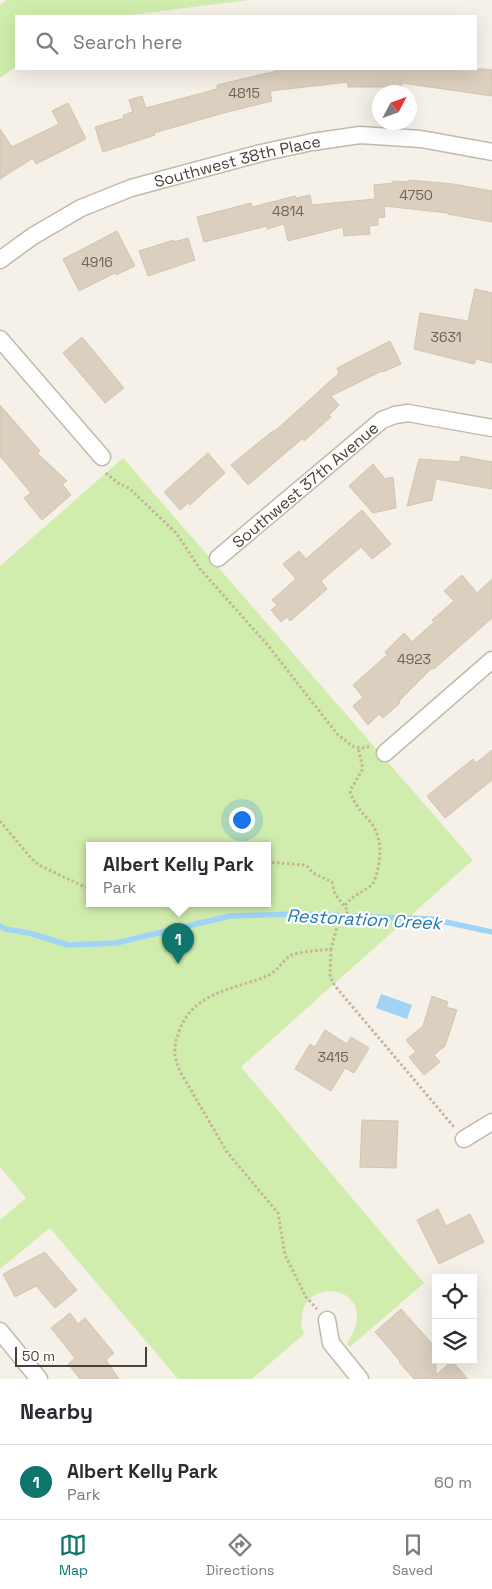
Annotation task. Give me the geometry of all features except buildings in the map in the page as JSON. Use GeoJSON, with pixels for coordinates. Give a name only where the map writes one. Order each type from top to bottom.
{"type":"FeatureCollection","features":[{"type":"Feature","properties":{"kind":"street","name":"Southwest 38th Place"},"geometry":{"type":"LineString","coordinates":[[0,260],[33,236],[81,208],[131,188],[269,151],[360,135],[421,139],[492,152]]}},
{"type":"Feature","properties":{"kind":"street"},"geometry":{"type":"LineString","coordinates":[[0,339],[102,457]]}},
{"type":"Feature","properties":{"kind":"street","name":"Southwest 37th Avenue"},"geometry":{"type":"LineString","coordinates":[[218,558],[382,420],[408,413],[492,428]]}},
{"type":"Feature","properties":{"kind":"street"},"geometry":{"type":"LineString","coordinates":[[385,754],[492,660]]}},
{"type":"Feature","properties":{"kind":"street"},"geometry":{"type":"LineString","coordinates":[[464,1139],[492,1122]]}},
{"type":"Feature","properties":{"kind":"street"},"geometry":{"type":"LineString","coordinates":[[327,1320],[331,1343],[360,1379]]}},
{"type":"Feature","properties":{"kind":"street"},"geometry":{"type":"LineString","coordinates":[[0,1331],[34,1377]]}},
{"type":"Feature","properties":{"kind":"path"},"geometry":{"type":"LineString","coordinates":[[102,457],[95,463],[118,483],[129,488],[177,534],[200,569],[266,643],[338,735],[349,744],[358,747],[362,770],[350,791],[355,804],[376,831],[380,856],[372,885],[344,905]]}},
{"type":"Feature","properties":{"kind":"path"},"geometry":{"type":"LineString","coordinates":[[0,821],[38,865],[86,888]]}},
{"type":"Feature","properties":{"kind":"path"},"geometry":{"type":"LineString","coordinates":[[271,862],[291,863],[308,867],[313,873],[332,882],[335,894],[348,911],[338,926],[331,949],[330,977],[335,986],[464,1139]]}},
{"type":"Feature","properties":{"kind":"path"},"geometry":{"type":"LineString","coordinates":[[327,1320],[306,1297],[285,1255],[278,1213],[227,1152],[181,1073],[175,1060],[174,1052],[182,1024],[196,1005],[220,991],[271,974],[293,954],[331,949]]}},
{"type":"Feature","properties":{"kind":"green space"},"geometry":{"type":"Polygon","coordinates":[[[6,0],[248,0],[131,15],[15,15],[15,68],[0,78],[0,5],[6,0]]]}},
{"type":"Feature","properties":{"kind":"green space"},"geometry":{"type":"Polygon","coordinates":[[[123,458],[473,860],[241,1067],[424,1283],[350,1347],[347,1343],[356,1324],[356,1310],[350,1299],[340,1293],[328,1291],[316,1294],[307,1302],[302,1315],[304,1334],[252,1379],[178,1379],[50,1228],[0,1269],[0,1220],[26,1198],[0,1167],[0,566],[123,458]]]}},
{"type":"Feature","properties":{"kind":"water"},"geometry":{"type":"Polygon","coordinates":[[[381,994],[412,1005],[407,1019],[376,1008],[381,994]]]}},
{"type":"Feature","properties":{"kind":"waterway","name":"Restoration Creek"},"geometry":{"type":"LineString","coordinates":[[0,926],[5,929],[29,933],[68,945],[116,943],[230,916],[299,914],[432,919],[492,932]]}},
{"type":"Feature","properties":{"kind":"place","name":"Albert Kelly Park"},"geometry":{"type":"Point","coordinates":[178,964]}}]}
